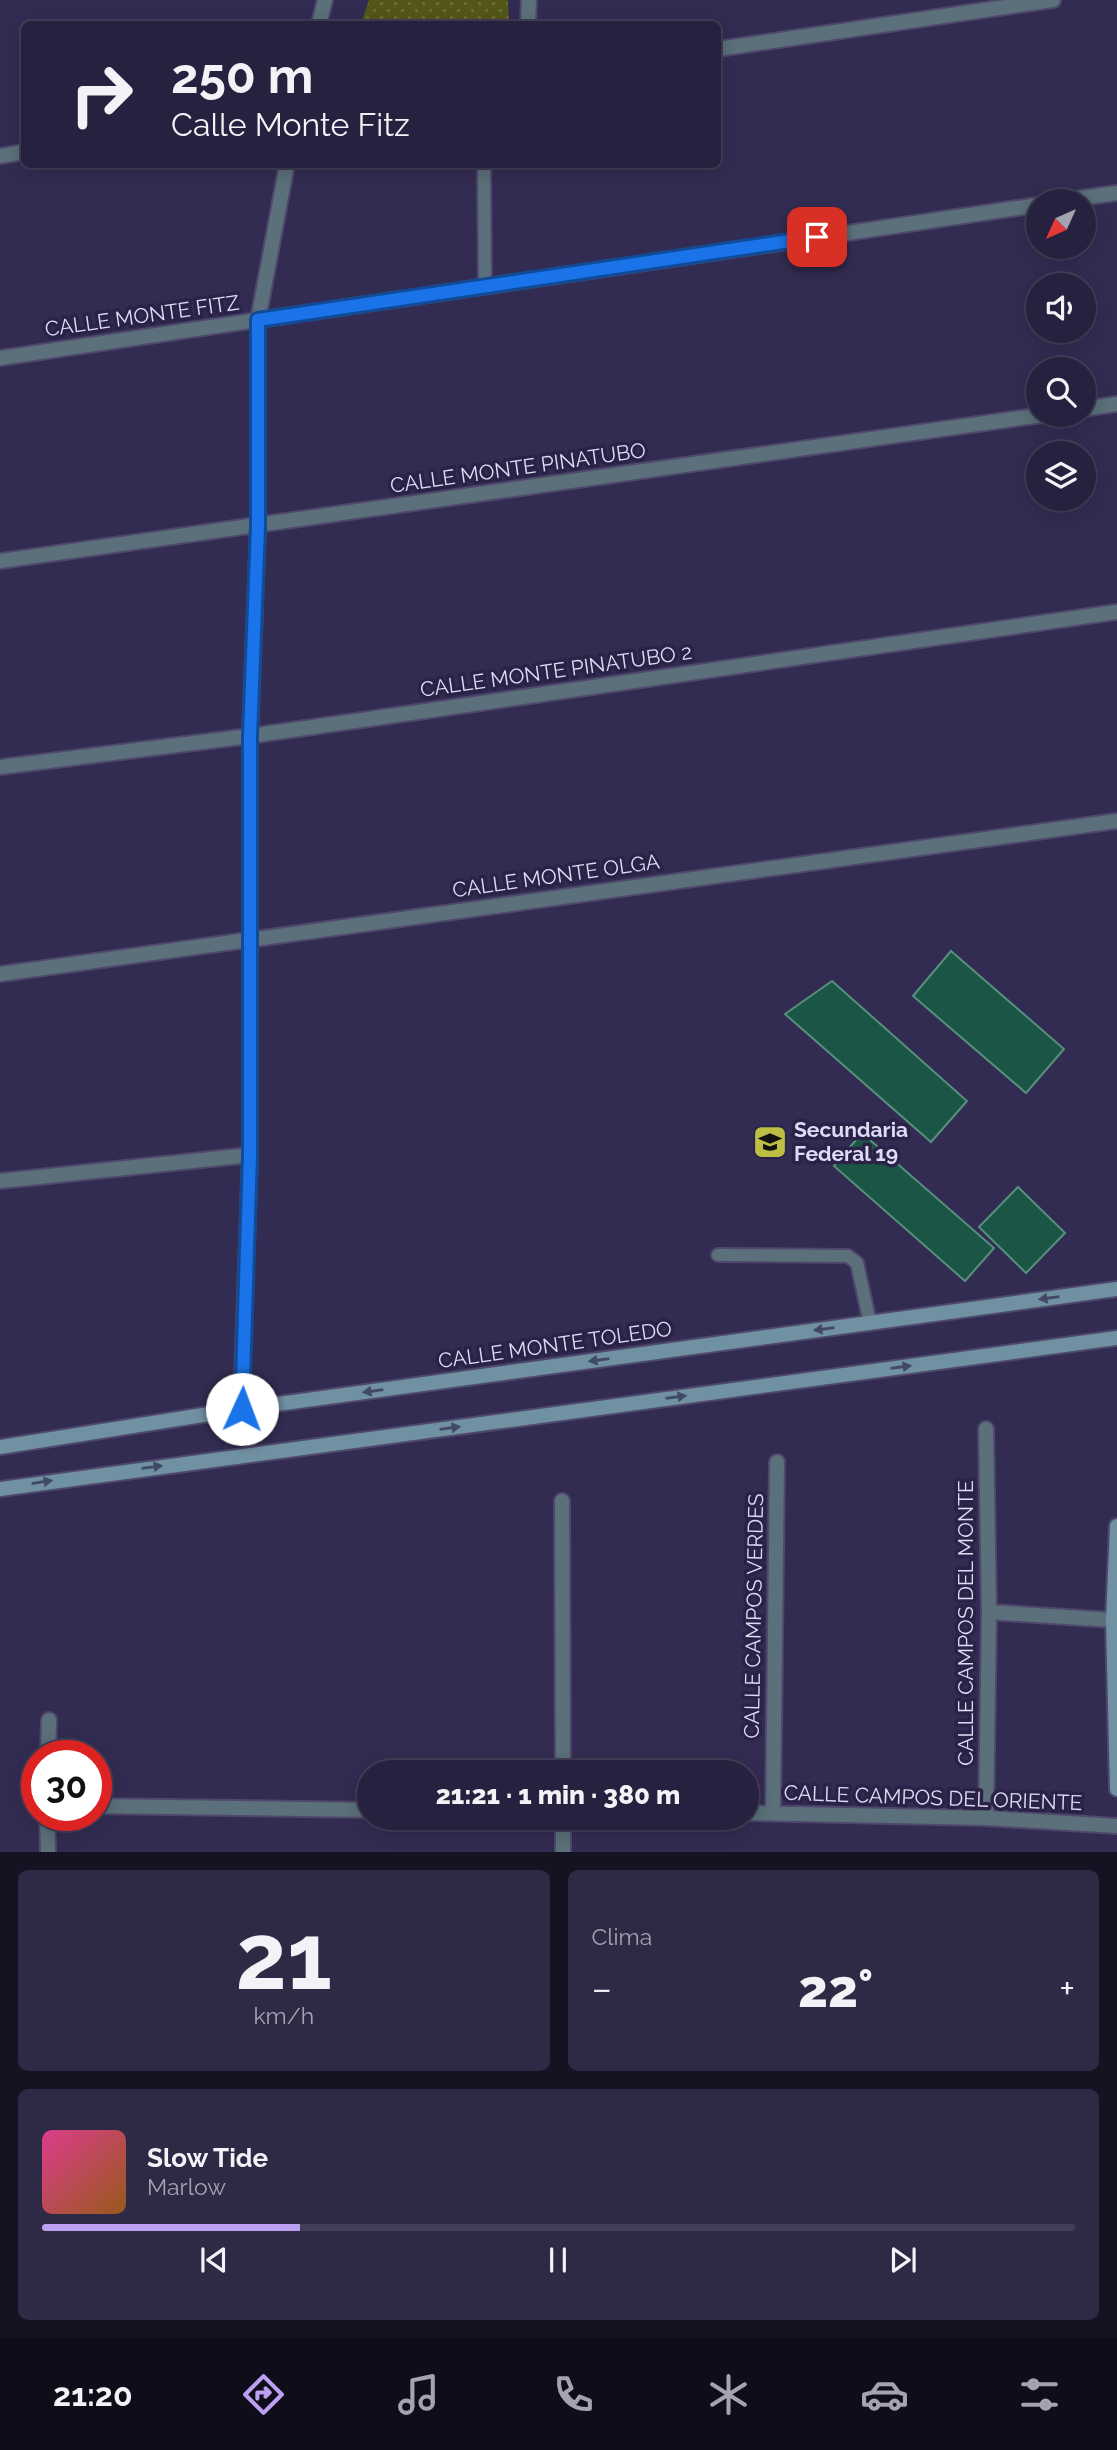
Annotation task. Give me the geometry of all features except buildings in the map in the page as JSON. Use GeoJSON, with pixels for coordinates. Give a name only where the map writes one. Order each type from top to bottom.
{"type":"FeatureCollection","features":[{"type":"Feature","properties":{"kind":"street"},"geometry":{"type":"LineString","coordinates":[[320,21],[325,0]]}},
{"type":"Feature","properties":{"kind":"street"},"geometry":{"type":"LineString","coordinates":[[528,21],[529,0]]}},
{"type":"Feature","properties":{"kind":"street"},"geometry":{"type":"LineString","coordinates":[[721,49],[1053,0]]}},
{"type":"Feature","properties":{"kind":"street"},"geometry":{"type":"LineString","coordinates":[[0,156],[21,152]]}},
{"type":"Feature","properties":{"kind":"street"},"geometry":{"type":"LineString","coordinates":[[242,1409],[250,1155],[250,736],[258,527],[258,320],[286,168]]}},
{"type":"Feature","properties":{"kind":"street"},"geometry":{"type":"LineString","coordinates":[[1096,196],[1117,193]]}},
{"type":"Feature","properties":{"kind":"street","name":"CALLE MONTE FITZ"},"geometry":{"type":"LineString","coordinates":[[0,358],[1026,207]]}},
{"type":"Feature","properties":{"kind":"street"},"geometry":{"type":"LineString","coordinates":[[1096,407],[1117,404]]}},
{"type":"Feature","properties":{"kind":"street","name":"CALLE MONTE PINATUBO"},"geometry":{"type":"LineString","coordinates":[[0,561],[258,527],[1026,417]]}},
{"type":"Feature","properties":{"kind":"street","name":"CALLE MONTE PINATUBO 2"},"geometry":{"type":"LineString","coordinates":[[0,767],[250,736],[1117,612]]}},
{"type":"Feature","properties":{"kind":"street","name":"CALLE MONTE OLGA"},"geometry":{"type":"LineString","coordinates":[[0,974],[1117,821]]}},
{"type":"Feature","properties":{"kind":"street"},"geometry":{"type":"LineString","coordinates":[[0,1181],[250,1155]]}},
{"type":"Feature","properties":{"kind":"street","name":"CALLE MONTE TOLEDO"},"geometry":{"type":"LineString","coordinates":[[0,1447],[242,1409],[1117,1289]]}},
{"type":"Feature","properties":{"kind":"street"},"geometry":{"type":"LineString","coordinates":[[0,1489],[1117,1338]]}},
{"type":"Feature","properties":{"kind":"street","name":"CALLE CAMPOS DEL MONTE"},"geometry":{"type":"LineString","coordinates":[[986,1429],[989,1612],[986,1818]]}},
{"type":"Feature","properties":{"kind":"street","name":"CALLE CAMPOS VERDES"},"geometry":{"type":"LineString","coordinates":[[773,1813],[777,1462]]}},
{"type":"Feature","properties":{"kind":"street"},"geometry":{"type":"LineString","coordinates":[[562,1501],[563,1760]]}},
{"type":"Feature","properties":{"kind":"street"},"geometry":{"type":"LineString","coordinates":[[1117,1526],[1112,1619],[1117,1789]]}},
{"type":"Feature","properties":{"kind":"street"},"geometry":{"type":"LineString","coordinates":[[989,1612],[1112,1619]]}},
{"type":"Feature","properties":{"kind":"street"},"geometry":{"type":"LineString","coordinates":[[48,1740],[49,1720]]}},
{"type":"Feature","properties":{"kind":"street"},"geometry":{"type":"LineString","coordinates":[[112,1807],[357,1810]]}},
{"type":"Feature","properties":{"kind":"street","name":"CALLE CAMPOS DEL ORIENTE"},"geometry":{"type":"LineString","coordinates":[[759,1813],[986,1818],[1117,1826]]}},
{"type":"Feature","properties":{"kind":"street"},"geometry":{"type":"LineString","coordinates":[[563,1852],[564,1830]]}},
{"type":"Feature","properties":{"kind":"street"},"geometry":{"type":"LineString","coordinates":[[47,1831],[48,1852]]}},
{"type":"Feature","properties":{"kind":"lane"},"geometry":{"type":"LineString","coordinates":[[484,168],[485,285]]}},
{"type":"Feature","properties":{"kind":"lane"},"geometry":{"type":"LineString","coordinates":[[718,1255],[848,1256],[857,1263],[870,1323]]}},
{"type":"Feature","properties":{"kind":"shaded area"},"geometry":{"type":"Polygon","coordinates":[[[369,0],[508,0],[509,21],[362,21],[369,0]]]}},
{"type":"Feature","properties":{"kind":"place","name":"Secundaria Federal 19"},"geometry":{"type":"Point","coordinates":[770,1142]}},
{"type":"Feature","properties":{"kind":"route"},"geometry":{"type":"LineString","coordinates":[[242,1409],[250,1155],[250,736],[258,527],[258,320],[817,237]]}}]}
